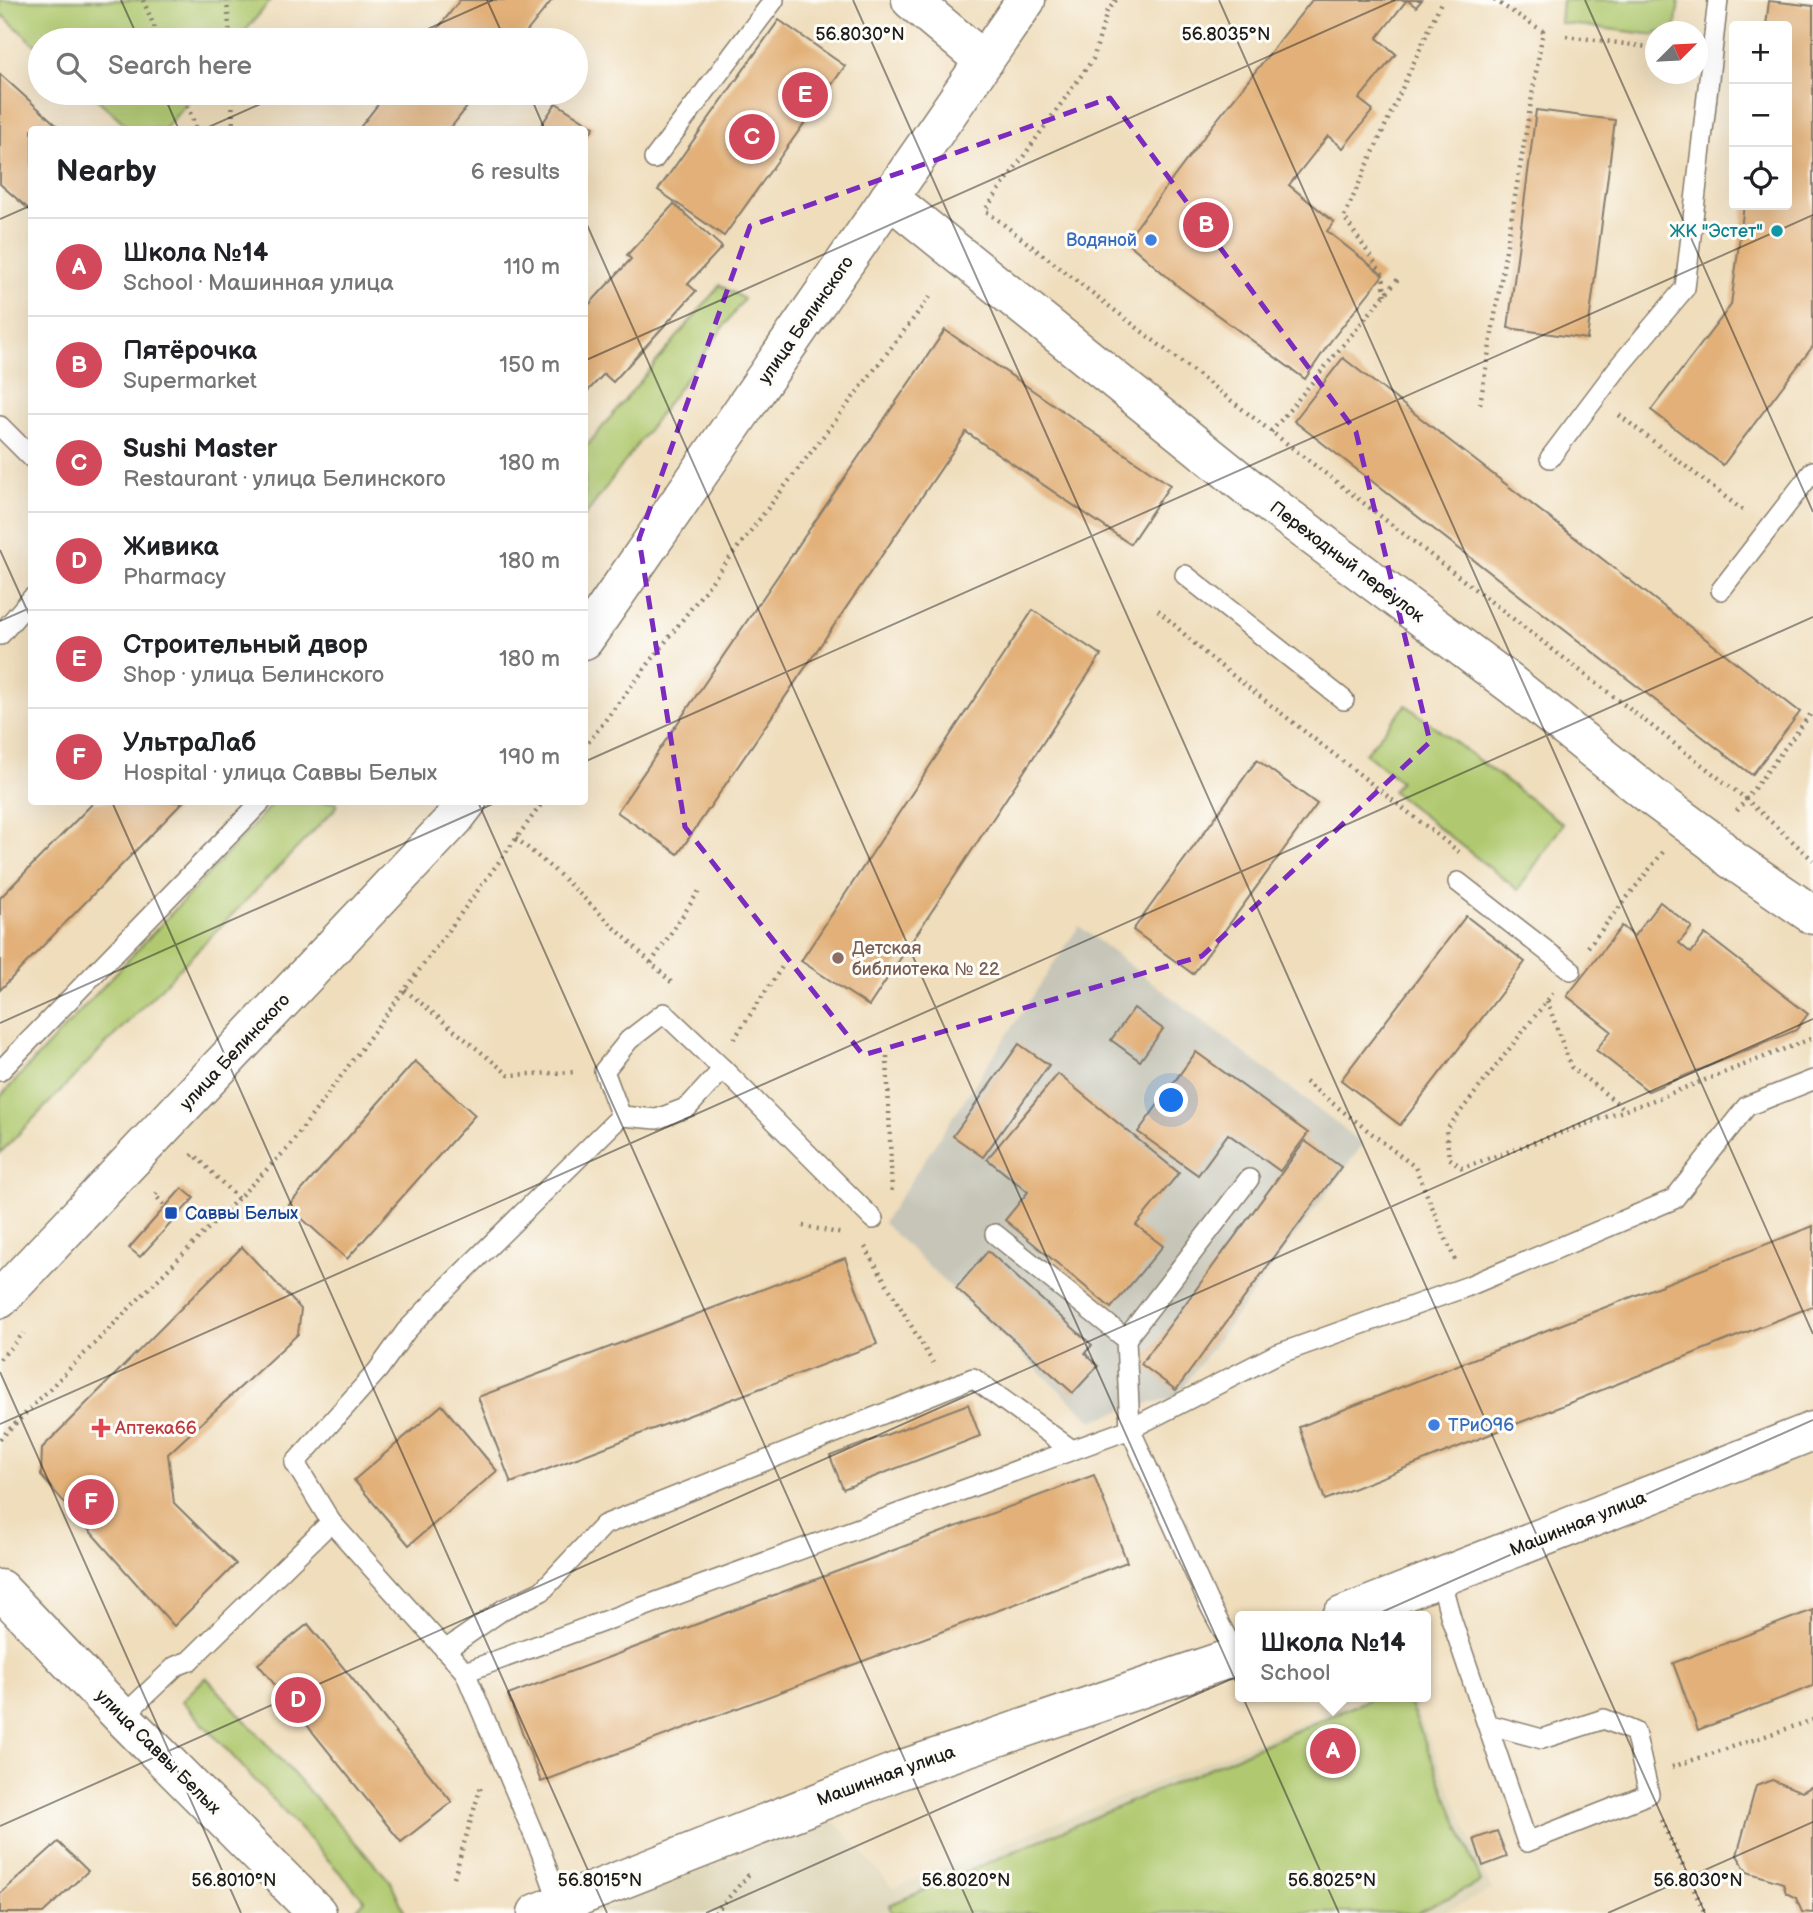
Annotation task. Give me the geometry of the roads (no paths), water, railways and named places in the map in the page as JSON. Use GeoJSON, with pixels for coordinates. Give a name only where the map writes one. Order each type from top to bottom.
{"type":"FeatureCollection","features":[{"type":"Feature","properties":{"kind":"street"},"geometry":{"type":"LineString","coordinates":[[911,0],[984,61]]}},
{"type":"Feature","properties":{"kind":"street","name":"улица Белинского"},"geometry":{"type":"LineString","coordinates":[[588,634],[1026,0]]}},
{"type":"Feature","properties":{"kind":"street","name":"Переходный переулок"},"geometry":{"type":"LineString","coordinates":[[889,198],[1254,492],[1511,684],[1731,859],[1813,915]]}},
{"type":"Feature","properties":{"kind":"street","name":"улица Белинского"},"geometry":{"type":"LineString","coordinates":[[0,1299],[452,807]]}},
{"type":"Feature","properties":{"kind":"street","name":"Машинная улица"},"geometry":{"type":"LineString","coordinates":[[1355,1611],[1813,1431]]}},
{"type":"Feature","properties":{"kind":"street","name":"улица Саввы Белых"},"geometry":{"type":"LineString","coordinates":[[0,1590],[317,1913]]}},
{"type":"Feature","properties":{"kind":"street","name":"Машинная улица"},"geometry":{"type":"LineString","coordinates":[[549,1909],[903,1769],[1235,1657]]}},
{"type":"Feature","properties":{"kind":"lane"},"geometry":{"type":"LineString","coordinates":[[654,159],[774,0]]}},
{"type":"Feature","properties":{"kind":"lane"},"geometry":{"type":"LineString","coordinates":[[1550,458],[1685,288],[1718,0]]}},
{"type":"Feature","properties":{"kind":"lane"},"geometry":{"type":"LineString","coordinates":[[0,426],[28,454]]}},
{"type":"Feature","properties":{"kind":"lane"},"geometry":{"type":"LineString","coordinates":[[1721,590],[1813,471]]}},
{"type":"Feature","properties":{"kind":"lane"},"geometry":{"type":"LineString","coordinates":[[1185,575],[1344,700]]}},
{"type":"Feature","properties":{"kind":"lane"},"geometry":{"type":"LineString","coordinates":[[0,635],[28,603]]}},
{"type":"Feature","properties":{"kind":"lane"},"geometry":{"type":"LineString","coordinates":[[0,1072],[258,805]]}},
{"type":"Feature","properties":{"kind":"lane"},"geometry":{"type":"LineString","coordinates":[[1458,882],[1571,970]]}},
{"type":"Feature","properties":{"kind":"lane"},"geometry":{"type":"LineString","coordinates":[[621,1116],[604,1071],[629,1040],[664,1013],[873,1219]]}},
{"type":"Feature","properties":{"kind":"lane"},"geometry":{"type":"LineString","coordinates":[[549,1909],[541,1852],[466,1672],[331,1522],[295,1463],[378,1370],[407,1331],[431,1305],[621,1116],[657,1119],[688,1107],[723,1069]]}},
{"type":"Feature","properties":{"kind":"lane"},"geometry":{"type":"LineString","coordinates":[[466,1672],[1129,1429],[1275,1355],[1466,1287],[1674,1199],[1747,1106],[1813,1080]]}},
{"type":"Feature","properties":{"kind":"lane"},"geometry":{"type":"LineString","coordinates":[[1235,1649],[1209,1602],[1129,1429],[1126,1339],[1249,1179]]}},
{"type":"Feature","properties":{"kind":"lane"},"geometry":{"type":"LineString","coordinates":[[995,1234],[1126,1339]]}},
{"type":"Feature","properties":{"kind":"lane"},"geometry":{"type":"LineString","coordinates":[[445,1650],[505,1609],[542,1591],[604,1525],[973,1378],[1072,1450]]}},
{"type":"Feature","properties":{"kind":"lane"},"geometry":{"type":"LineString","coordinates":[[122,1717],[176,1666],[189,1661],[331,1522]]}},
{"type":"Feature","properties":{"kind":"lane"},"geometry":{"type":"LineString","coordinates":[[1440,1578],[1451,1619],[1527,1842],[1647,1785],[1634,1732],[1604,1719],[1542,1739],[1487,1724]]}},
{"type":"Feature","properties":{"kind":"place","name":"Строительный двор"},"geometry":{"type":"Point","coordinates":[805,95]}},
{"type":"Feature","properties":{"kind":"place","name":"Sushi Master"},"geometry":{"type":"Point","coordinates":[752,137]}},
{"type":"Feature","properties":{"kind":"place","name":"Пятёрочка"},"geometry":{"type":"Point","coordinates":[1206,225]}},
{"type":"Feature","properties":{"kind":"place","name":"ЖК \"Эстет\""},"geometry":{"type":"Point","coordinates":[1777,231]}},
{"type":"Feature","properties":{"kind":"place","name":"Водяной"},"geometry":{"type":"Point","coordinates":[1151,240]}},
{"type":"Feature","properties":{"kind":"place","name":"Детская библиотека № 22"},"geometry":{"type":"Point","coordinates":[838,958]}},
{"type":"Feature","properties":{"kind":"place","name":"Саввы Белых"},"geometry":{"type":"Point","coordinates":[171,1213]}},
{"type":"Feature","properties":{"kind":"place","name":"ТРиО96"},"geometry":{"type":"Point","coordinates":[1434,1425]}},
{"type":"Feature","properties":{"kind":"place","name":"Аптека66"},"geometry":{"type":"Point","coordinates":[101,1428]}},
{"type":"Feature","properties":{"kind":"place","name":"УльтраЛаб"},"geometry":{"type":"Point","coordinates":[91,1502]}},
{"type":"Feature","properties":{"kind":"place","name":"Живика"},"geometry":{"type":"Point","coordinates":[298,1700]}},
{"type":"Feature","properties":{"kind":"place","name":"Школа №14"},"geometry":{"type":"Point","coordinates":[1333,1751]}}]}
